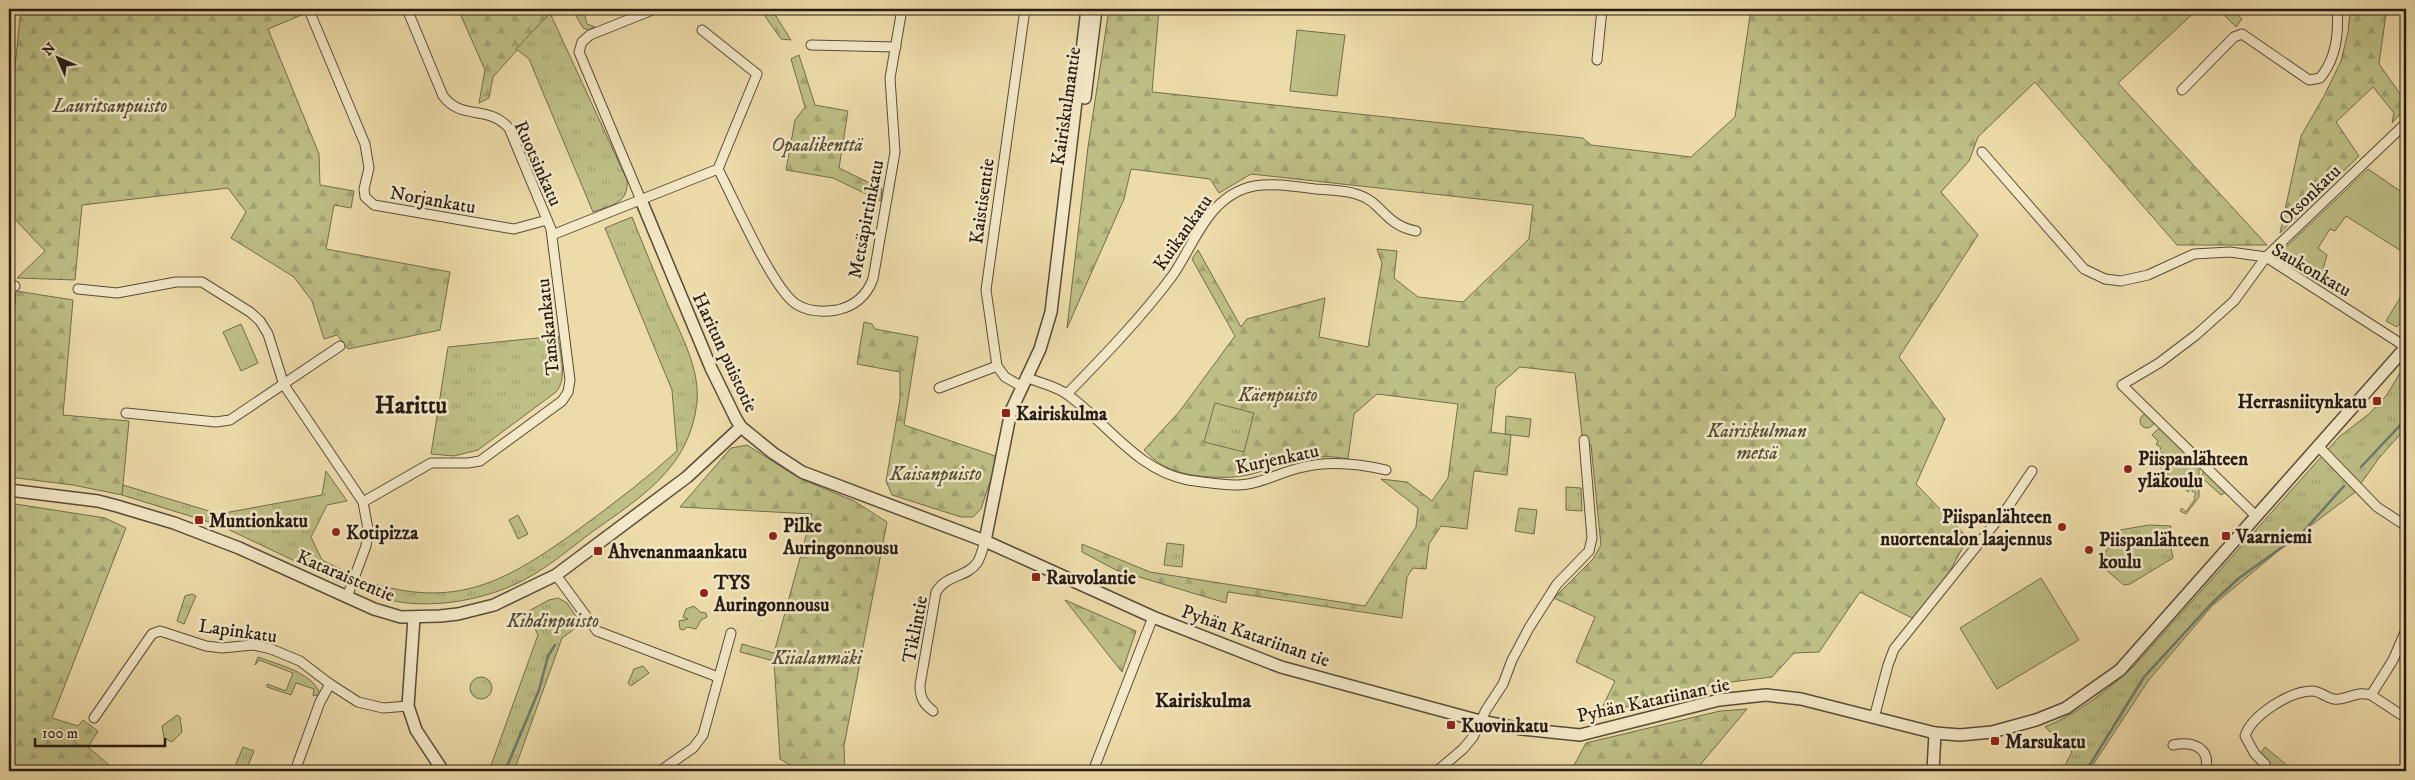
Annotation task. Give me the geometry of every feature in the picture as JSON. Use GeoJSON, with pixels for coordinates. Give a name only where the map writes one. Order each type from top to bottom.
{"type":"FeatureCollection","features":[{"type":"Feature","properties":{"kind":"street","name":"Norjankatu"},"geometry":{"type":"LineString","coordinates":[[311,9],[311,15],[365,144],[369,168],[364,189],[366,197],[374,205],[514,229],[547,220]]}},
{"type":"Feature","properties":{"kind":"street","name":"Ruotsinkatu"},"geometry":{"type":"LineString","coordinates":[[407,9],[444,96],[450,105],[463,111],[492,115],[509,128],[551,232]]}},
{"type":"Feature","properties":{"kind":"street","name":"Haritun puistotie"},"geometry":{"type":"LineString","coordinates":[[655,9],[590,35],[582,42],[579,52],[581,62],[609,121],[711,368],[742,427],[773,453],[802,472],[985,541]]}},
{"type":"Feature","properties":{"kind":"street","name":"Metsäpirtinkatu"},"geometry":{"type":"LineString","coordinates":[[718,169],[772,274],[791,300],[802,308],[822,311],[843,308],[857,301],[867,291],[873,279],[895,152],[890,85],[902,9]]}},
{"type":"Feature","properties":{"kind":"street","name":"Kaistisentie"},"geometry":{"type":"LineString","coordinates":[[997,366],[986,284],[1025,9]]}},
{"type":"Feature","properties":{"kind":"street","name":"Kairiskulmantie"},"geometry":{"type":"LineString","coordinates":[[985,541],[1011,411],[1040,349],[1051,312],[1065,208],[1079,140],[1093,9]]}},
{"type":"Feature","properties":{"kind":"street"},"geometry":{"type":"LineString","coordinates":[[1597,60],[1602,9]]}},
{"type":"Feature","properties":{"kind":"street"},"geometry":{"type":"LineString","coordinates":[[2182,90],[2234,37],[2242,34],[2309,80],[2320,78],[2330,66],[2336,46],[2338,9]]}},
{"type":"Feature","properties":{"kind":"street"},"geometry":{"type":"LineString","coordinates":[[551,232],[641,200],[718,169],[756,74],[702,30]]}},
{"type":"Feature","properties":{"kind":"street"},"geometry":{"type":"LineString","coordinates":[[811,45],[896,47]]}},
{"type":"Feature","properties":{"kind":"street","name":"Otsonkatu"},"geometry":{"type":"LineString","coordinates":[[2256,516],[2122,385],[2159,363],[2196,335],[2234,301],[2266,257],[2406,123]]}},
{"type":"Feature","properties":{"kind":"street","name":"Saukonkatu"},"geometry":{"type":"LineString","coordinates":[[1982,152],[2084,270],[2105,279],[2121,281],[2148,275],[2194,254],[2230,252],[2266,257],[2406,347]]}},
{"type":"Feature","properties":{"kind":"street","name":"Kuikankatu"},"geometry":{"type":"LineString","coordinates":[[1067,394],[1138,319],[1174,273],[1207,218],[1225,198],[1236,192],[1252,185],[1278,184],[1357,194],[1376,205],[1394,224],[1402,229],[1416,231]]}},
{"type":"Feature","properties":{"kind":"street","name":"Tanskankatu"},"geometry":{"type":"LineString","coordinates":[[363,502],[431,463],[468,463],[480,460],[562,401],[568,392],[570,380],[551,232]]}},
{"type":"Feature","properties":{"kind":"street"},"geometry":{"type":"LineString","coordinates":[[78,289],[118,293],[176,282],[202,282],[250,312],[260,321],[268,334],[284,384],[363,502],[368,529],[366,546],[346,597]]}},
{"type":"Feature","properties":{"kind":"street"},"geometry":{"type":"LineString","coordinates":[[126,413],[224,422],[238,416],[340,346]]}},
{"type":"Feature","properties":{"kind":"street","name":"Pyhän Katariinan tie"},"geometry":{"type":"LineString","coordinates":[[985,541],[1153,617],[1281,666],[1480,721],[1522,729],[1580,735],[1719,700],[1766,695],[1801,699],[1935,733],[1960,735],[2006,729],[2066,708],[2096,689],[2120,670],[2154,634],[2406,347]]}},
{"type":"Feature","properties":{"kind":"street"},"geometry":{"type":"LineString","coordinates":[[939,388],[997,366],[1005,377],[1024,382]]}},
{"type":"Feature","properties":{"kind":"street","name":"Kurjenkatu"},"geometry":{"type":"LineString","coordinates":[[1024,382],[1067,394],[1137,454],[1162,471],[1187,480],[1237,485],[1251,483],[1301,467],[1332,463],[1365,465],[1386,470]]}},
{"type":"Feature","properties":{"kind":"street","name":"Kataraistentie"},"geometry":{"type":"LineString","coordinates":[[9,490],[98,501],[174,523],[240,548],[374,609],[414,618],[458,614],[494,605],[556,575],[681,482],[742,427]]}},
{"type":"Feature","properties":{"kind":"street"},"geometry":{"type":"LineString","coordinates":[[1437,771],[1464,749],[1473,737],[1480,721],[1503,684],[1512,660],[1529,628],[1557,584],[1589,551],[1592,530],[1584,440]]}},
{"type":"Feature","properties":{"kind":"street"},"geometry":{"type":"LineString","coordinates":[[2318,446],[2377,507],[2406,526]]}},
{"type":"Feature","properties":{"kind":"street"},"geometry":{"type":"LineString","coordinates":[[1874,718],[1894,649],[2008,507],[2032,470]]}},
{"type":"Feature","properties":{"kind":"street","name":"Tiklintie"},"geometry":{"type":"LineString","coordinates":[[933,711],[924,703],[920,695],[920,686],[936,592],[941,584],[948,579],[972,568],[977,562],[985,541]]}},
{"type":"Feature","properties":{"kind":"street"},"geometry":{"type":"LineString","coordinates":[[556,575],[597,631],[718,677]]}},
{"type":"Feature","properties":{"kind":"street"},"geometry":{"type":"LineString","coordinates":[[1093,771],[1153,617]]}},
{"type":"Feature","properties":{"kind":"street"},"geometry":{"type":"LineString","coordinates":[[414,618],[408,706],[416,730],[443,771]]}},
{"type":"Feature","properties":{"kind":"street","name":"Lapinkatu"},"geometry":{"type":"LineString","coordinates":[[94,718],[152,634],[160,630],[206,646],[222,648],[253,645],[271,649],[300,660],[330,684],[358,702],[383,708],[408,706]]}},
{"type":"Feature","properties":{"kind":"street"},"geometry":{"type":"LineString","coordinates":[[2371,696],[2406,630]]}},
{"type":"Feature","properties":{"kind":"street"},"geometry":{"type":"LineString","coordinates":[[660,771],[693,748],[701,739],[731,633]]}},
{"type":"Feature","properties":{"kind":"street"},"geometry":{"type":"LineString","coordinates":[[295,771],[320,702],[330,684]]}},
{"type":"Feature","properties":{"kind":"street"},"geometry":{"type":"LineString","coordinates":[[2264,768],[2248,744],[2245,736],[2248,727],[2272,706],[2304,692],[2313,691],[2334,699],[2357,693],[2371,696],[2406,718]]}},
{"type":"Feature","properties":{"kind":"street"},"geometry":{"type":"LineString","coordinates":[[1933,771],[1935,733]]}},
{"type":"Feature","properties":{"kind":"street"},"geometry":{"type":"LineString","coordinates":[[2173,745],[2188,744],[2203,750],[2207,757],[2205,771]]}},
{"type":"Feature","properties":{"kind":"green space","name":"Lauritsanpuisto"},"geometry":{"type":"Polygon","coordinates":[[[21,9],[302,9],[304,14],[268,29],[319,154],[320,185],[354,191],[351,208],[334,205],[326,249],[450,272],[440,330],[348,349],[337,335],[324,339],[312,301],[294,277],[231,238],[246,212],[228,188],[82,205],[75,280],[17,278],[45,251],[9,213],[9,124],[21,9]]]}},
{"type":"Feature","properties":{"kind":"green space"},"geometry":{"type":"Polygon","coordinates":[[[458,9],[548,9],[550,13],[493,77],[489,98],[479,103],[485,70],[458,9]]]}},
{"type":"Feature","properties":{"kind":"green space"},"geometry":{"type":"Polygon","coordinates":[[[572,9],[583,9],[587,24],[595,27],[588,30],[583,28],[572,9]]]}},
{"type":"Feature","properties":{"kind":"green space"},"geometry":{"type":"Polygon","coordinates":[[[760,9],[775,9],[774,13],[791,40],[781,39],[760,9]]]}},
{"type":"Feature","properties":{"kind":"green space","name":"Kairiskulman metsä"},"geometry":{"type":"Polygon","coordinates":[[[1109,9],[1159,9],[1152,92],[1583,138],[1591,145],[1691,157],[1735,117],[1751,9],[2198,9],[2118,83],[2267,245],[2177,245],[2035,82],[1978,137],[1969,161],[1941,192],[1978,235],[1899,357],[1945,419],[1916,484],[1968,538],[1935,598],[1912,618],[1860,592],[1819,652],[1794,653],[1772,677],[1715,684],[1599,714],[1615,681],[1576,662],[1595,617],[1554,598],[1593,559],[1601,545],[1591,445],[1583,444],[1575,373],[1520,367],[1496,388],[1491,432],[1511,435],[1507,475],[1474,471],[1467,529],[1441,526],[1429,544],[1426,569],[1413,568],[1407,577],[1402,618],[1228,592],[1226,603],[1116,570],[1082,552],[1082,544],[1150,572],[1365,606],[1416,527],[1418,508],[1381,479],[1407,482],[1432,501],[1448,478],[1458,404],[1377,394],[1354,414],[1348,459],[1334,457],[1309,458],[1240,477],[1207,477],[1185,474],[1165,466],[1144,450],[1179,412],[1235,336],[1192,259],[1198,250],[1241,327],[1247,319],[1325,298],[1319,337],[1368,347],[1382,263],[1377,249],[1397,251],[1394,278],[1418,297],[1463,302],[1529,239],[1533,205],[1251,174],[1219,193],[1210,179],[1131,169],[1124,199],[1067,328],[1088,147],[1109,9]]]}},
{"type":"Feature","properties":{"kind":"green space"},"geometry":{"type":"Polygon","coordinates":[[[2218,9],[2231,9],[2242,19],[2236,27],[2218,9]]]}},
{"type":"Feature","properties":{"kind":"green space"},"geometry":{"type":"Polygon","coordinates":[[[2350,12],[2386,14],[2379,64],[2401,95],[2406,96],[2406,107],[2392,123],[2394,113],[2373,87],[2336,122],[2359,156],[2280,233],[2301,136],[2341,61],[2348,32],[2350,12]]]}},
{"type":"Feature","properties":{"kind":"green space"},"geometry":{"type":"Polygon","coordinates":[[[550,13],[627,180],[627,188],[622,199],[593,212],[529,59],[516,49],[550,13]]]}},
{"type":"Feature","properties":{"kind":"green space"},"geometry":{"type":"Polygon","coordinates":[[[1297,30],[1345,35],[1337,96],[1290,91],[1297,30]]]}},
{"type":"Feature","properties":{"kind":"green space","name":"Opaalikenttä"},"geometry":{"type":"Polygon","coordinates":[[[799,55],[815,105],[848,111],[839,168],[882,189],[881,201],[833,178],[786,170],[795,120],[805,107],[791,59],[799,55]]]}},
{"type":"Feature","properties":{"kind":"green space"},"geometry":{"type":"Polygon","coordinates":[[[2368,169],[2406,195],[2406,254],[2346,216],[2335,231],[2330,229],[2318,248],[2327,255],[2320,280],[2279,254],[2368,169]]]}},
{"type":"Feature","properties":{"kind":"green space"},"geometry":{"type":"Polygon","coordinates":[[[632,217],[684,340],[696,377],[697,402],[692,425],[685,445],[674,463],[660,479],[628,506],[547,566],[513,585],[472,599],[428,604],[406,603],[386,599],[367,592],[364,587],[365,581],[398,590],[427,593],[454,591],[480,586],[504,576],[528,563],[579,529],[677,451],[672,390],[605,228],[632,217]]]}},
{"type":"Feature","properties":{"kind":"green space"},"geometry":{"type":"Polygon","coordinates":[[[2406,288],[2406,315],[2397,327],[2386,321],[2406,288]]]}},
{"type":"Feature","properties":{"kind":"green space"},"geometry":{"type":"Polygon","coordinates":[[[16,291],[73,300],[63,415],[129,421],[122,495],[73,485],[9,477],[9,371],[16,291]]]}},
{"type":"Feature","properties":{"kind":"green space","name":"Kaisanpuisto"},"geometry":{"type":"Polygon","coordinates":[[[864,322],[872,324],[875,329],[918,337],[904,425],[998,457],[981,509],[973,517],[961,517],[892,495],[886,481],[900,399],[900,372],[857,364],[864,322]]]}},
{"type":"Feature","properties":{"kind":"green space"},"geometry":{"type":"Polygon","coordinates":[[[241,324],[258,363],[241,371],[223,332],[241,324]]]}},
{"type":"Feature","properties":{"kind":"green space"},"geometry":{"type":"Polygon","coordinates":[[[558,336],[562,380],[556,392],[478,450],[454,456],[431,454],[448,347],[558,336]]]}},
{"type":"Feature","properties":{"kind":"green space"},"geometry":{"type":"Polygon","coordinates":[[[2406,363],[2406,428],[2379,458],[2354,493],[2289,542],[2212,606],[2148,681],[2089,771],[2062,771],[2072,752],[2045,727],[2070,715],[2093,700],[2135,665],[2339,437],[2369,414],[2386,396],[2406,363]]]}},
{"type":"Feature","properties":{"kind":"green space"},"geometry":{"type":"Polygon","coordinates":[[[1215,403],[1254,413],[1244,452],[1204,442],[1215,403]]]}},
{"type":"Feature","properties":{"kind":"green space"},"geometry":{"type":"Polygon","coordinates":[[[2147,414],[2152,416],[2154,421],[2152,426],[2147,428],[2142,426],[2140,421],[2142,416],[2147,414]]]}},
{"type":"Feature","properties":{"kind":"green space"},"geometry":{"type":"Polygon","coordinates":[[[1506,416],[1531,419],[1529,437],[1505,434],[1506,416]]]}},
{"type":"Feature","properties":{"kind":"green space"},"geometry":{"type":"Polygon","coordinates":[[[2158,429],[2163,429],[2199,466],[2199,497],[2186,514],[2180,511],[2182,508],[2186,512],[2195,499],[2196,494],[2190,489],[2188,492],[2180,485],[2182,482],[2177,477],[2174,480],[2159,466],[2167,457],[2159,450],[2161,448],[2156,444],[2158,441],[2152,435],[2158,429]]]}},
{"type":"Feature","properties":{"kind":"green space","name":"Kiialanmäki"},"geometry":{"type":"Polygon","coordinates":[[[747,445],[799,478],[854,501],[887,522],[844,746],[845,771],[800,771],[780,759],[774,661],[740,652],[742,644],[774,653],[812,514],[680,507],[731,448],[747,445]]]}},
{"type":"Feature","properties":{"kind":"green space"},"geometry":{"type":"Polygon","coordinates":[[[326,471],[347,501],[327,505],[311,537],[322,560],[345,571],[339,582],[219,525],[122,495],[123,485],[219,514],[322,495],[326,471]]]}},
{"type":"Feature","properties":{"kind":"green space"},"geometry":{"type":"Polygon","coordinates":[[[2204,471],[2226,492],[2221,495],[2201,477],[2204,471]]]}},
{"type":"Feature","properties":{"kind":"green space"},"geometry":{"type":"Polygon","coordinates":[[[1566,487],[1581,488],[1582,511],[1566,510],[1566,487]]]}},
{"type":"Feature","properties":{"kind":"green space"},"geometry":{"type":"Polygon","coordinates":[[[9,503],[105,518],[126,528],[52,718],[78,726],[83,720],[98,731],[88,747],[116,771],[9,771],[9,503]]]}},
{"type":"Feature","properties":{"kind":"green space"},"geometry":{"type":"Polygon","coordinates":[[[1519,508],[1537,510],[1534,534],[1515,531],[1519,508]]]}},
{"type":"Feature","properties":{"kind":"green space"},"geometry":{"type":"Polygon","coordinates":[[[518,515],[528,534],[518,539],[509,520],[518,515]]]}},
{"type":"Feature","properties":{"kind":"green space"},"geometry":{"type":"Polygon","coordinates":[[[2149,525],[2171,526],[2169,539],[2173,558],[2130,584],[2124,585],[2098,563],[2120,530],[2149,525]]]}},
{"type":"Feature","properties":{"kind":"green space"},"geometry":{"type":"Polygon","coordinates":[[[1167,543],[1184,545],[1182,567],[1164,565],[1167,543]]]}},
{"type":"Feature","properties":{"kind":"green space"},"geometry":{"type":"Polygon","coordinates":[[[2041,578],[2079,640],[1997,689],[1960,628],[2041,578]]]}},
{"type":"Feature","properties":{"kind":"green space"},"geometry":{"type":"Polygon","coordinates":[[[192,594],[196,596],[184,624],[177,621],[185,596],[192,594]]]}},
{"type":"Feature","properties":{"kind":"green space","name":"Kihdinpuisto"},"geometry":{"type":"Polygon","coordinates":[[[558,598],[567,603],[581,624],[562,638],[514,771],[489,771],[538,635],[527,612],[549,600],[558,598]]]}},
{"type":"Feature","properties":{"kind":"green space"},"geometry":{"type":"Polygon","coordinates":[[[1065,600],[1136,631],[1122,672],[1065,600]]]}},
{"type":"Feature","properties":{"kind":"green space"},"geometry":{"type":"Polygon","coordinates":[[[694,606],[700,612],[706,613],[707,617],[701,620],[696,629],[687,627],[684,630],[680,629],[679,621],[688,619],[683,617],[686,609],[694,606]]]}},
{"type":"Feature","properties":{"kind":"green space"},"geometry":{"type":"Polygon","coordinates":[[[258,657],[294,670],[310,680],[320,694],[313,696],[314,689],[296,683],[291,695],[267,687],[267,684],[286,691],[293,673],[259,660],[255,665],[258,657]]]}},
{"type":"Feature","properties":{"kind":"green space"},"geometry":{"type":"Polygon","coordinates":[[[643,666],[649,673],[631,686],[628,683],[634,669],[643,666]]]}},
{"type":"Feature","properties":{"kind":"green space"},"geometry":{"type":"Polygon","coordinates":[[[477,677],[485,677],[492,684],[492,692],[485,699],[477,699],[470,692],[470,684],[477,677]]]}},
{"type":"Feature","properties":{"kind":"green space"},"geometry":{"type":"Polygon","coordinates":[[[1747,709],[1695,771],[1571,771],[1586,743],[1720,711],[1747,709]]]}},
{"type":"Feature","properties":{"kind":"green space"},"geometry":{"type":"Polygon","coordinates":[[[177,715],[180,717],[182,732],[172,742],[164,738],[162,726],[177,715]]]}},
{"type":"Feature","properties":{"kind":"green space"},"geometry":{"type":"Polygon","coordinates":[[[243,747],[254,751],[246,771],[233,771],[243,747]]]}},
{"type":"Feature","properties":{"kind":"green space"},"geometry":{"type":"Polygon","coordinates":[[[2265,747],[2294,771],[2270,771],[2256,759],[2265,747]]]}},
{"type":"Feature","properties":{"kind":"waterway"},"geometry":{"type":"LineString","coordinates":[[2361,467],[2406,419]]}},
{"type":"Feature","properties":{"kind":"waterway"},"geometry":{"type":"LineString","coordinates":[[2086,771],[2144,677],[2211,604],[2239,578],[2302,533],[2344,486]]}},
{"type":"Feature","properties":{"kind":"waterway"},"geometry":{"type":"LineString","coordinates":[[505,771],[539,690],[548,656],[555,645]]}},
{"type":"Feature","properties":{"kind":"place","name":"Herrasniitynkatu"},"geometry":{"type":"Point","coordinates":[2377,401]}},
{"type":"Feature","properties":{"kind":"place","name":"Kairiskulma"},"geometry":{"type":"Point","coordinates":[1006,413]}},
{"type":"Feature","properties":{"kind":"place","name":"Piispanlähteen yläkoulu"},"geometry":{"type":"Point","coordinates":[2128,469]}},
{"type":"Feature","properties":{"kind":"place","name":"Muntionkatu"},"geometry":{"type":"Point","coordinates":[199,520]}},
{"type":"Feature","properties":{"kind":"place","name":"Piispanlähteen nuortentalon laajennus"},"geometry":{"type":"Point","coordinates":[2062,527]}},
{"type":"Feature","properties":{"kind":"place","name":"Kotipizza"},"geometry":{"type":"Point","coordinates":[336,532]}},
{"type":"Feature","properties":{"kind":"place","name":"Pilke Auringonnousu"},"geometry":{"type":"Point","coordinates":[773,536]}},
{"type":"Feature","properties":{"kind":"place","name":"Vaarniemi"},"geometry":{"type":"Point","coordinates":[2226,536]}},
{"type":"Feature","properties":{"kind":"place","name":"Piispanlähteen koulu"},"geometry":{"type":"Point","coordinates":[2089,550]}},
{"type":"Feature","properties":{"kind":"place","name":"Ahvenanmaankatu"},"geometry":{"type":"Point","coordinates":[598,551]}},
{"type":"Feature","properties":{"kind":"place","name":"Rauvolantie"},"geometry":{"type":"Point","coordinates":[1036,577]}},
{"type":"Feature","properties":{"kind":"place","name":"TYS Auringonnousu"},"geometry":{"type":"Point","coordinates":[704,593]}},
{"type":"Feature","properties":{"kind":"place","name":"Kuovinkatu"},"geometry":{"type":"Point","coordinates":[1451,725]}},
{"type":"Feature","properties":{"kind":"place","name":"Marsukatu"},"geometry":{"type":"Point","coordinates":[1995,741]}},
{"type":"Feature","properties":{"kind":"district","name":"Harittu"},"geometry":{"type":"Point","coordinates":[411,405]}},
{"type":"Feature","properties":{"kind":"district","name":"Kairiskulma"},"geometry":{"type":"Point","coordinates":[1203,700]}},
{"type":"Feature","properties":{"kind":"park label","name":"Käenpuisto"},"geometry":{"type":"Point","coordinates":[1278,394]}}]}
